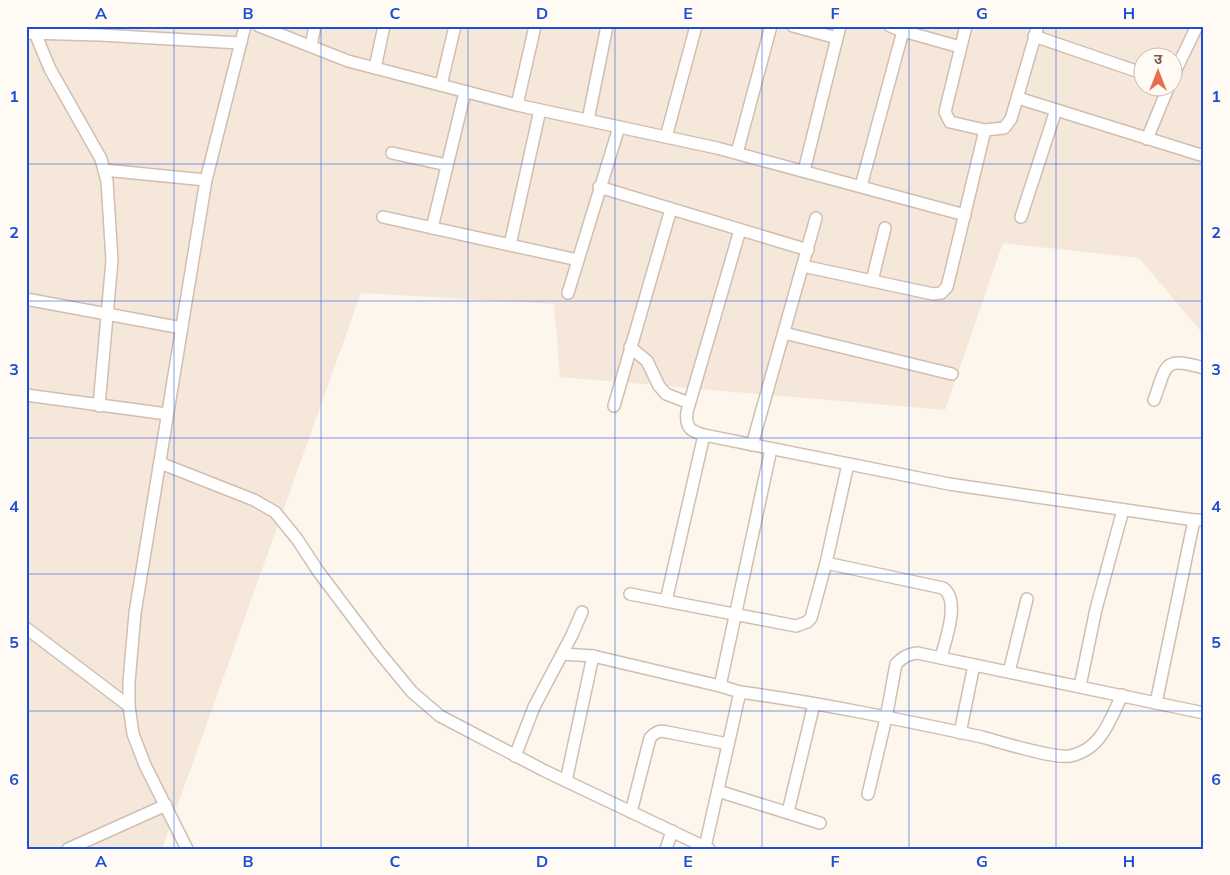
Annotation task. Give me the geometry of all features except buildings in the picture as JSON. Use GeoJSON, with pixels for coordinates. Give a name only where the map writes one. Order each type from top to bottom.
{"type":"FeatureCollection","features":[{"type":"Feature","properties":{"kind":"street"},"geometry":{"type":"LineString","coordinates":[[173,39],[174,26]]}},
{"type":"Feature","properties":{"kind":"street"},"geometry":{"type":"LineString","coordinates":[[187,849],[145,765],[133,734],[129,706],[129,682],[135,613],[206,180],[245,26]]}},
{"type":"Feature","properties":{"kind":"street"},"geometry":{"type":"LineString","coordinates":[[259,26],[348,61],[517,105],[737,153],[965,215]]}},
{"type":"Feature","properties":{"kind":"street"},"geometry":{"type":"LineString","coordinates":[[311,46],[315,26]]}},
{"type":"Feature","properties":{"kind":"street"},"geometry":{"type":"LineString","coordinates":[[375,68],[384,26]]}},
{"type":"Feature","properties":{"kind":"street"},"geometry":{"type":"LineString","coordinates":[[441,85],[455,26]]}},
{"type":"Feature","properties":{"kind":"street"},"geometry":{"type":"LineString","coordinates":[[517,105],[534,26]]}},
{"type":"Feature","properties":{"kind":"street"},"geometry":{"type":"LineString","coordinates":[[588,120],[607,26]]}},
{"type":"Feature","properties":{"kind":"street"},"geometry":{"type":"LineString","coordinates":[[666,137],[696,26]]}},
{"type":"Feature","properties":{"kind":"street"},"geometry":{"type":"LineString","coordinates":[[737,153],[771,26]]}},
{"type":"Feature","properties":{"kind":"street"},"geometry":{"type":"LineString","coordinates":[[793,26],[837,38]]}},
{"type":"Feature","properties":{"kind":"street"},"geometry":{"type":"LineString","coordinates":[[804,171],[840,26]]}},
{"type":"Feature","properties":{"kind":"street"},"geometry":{"type":"LineString","coordinates":[[890,26],[960,46]]}},
{"type":"Feature","properties":{"kind":"street"},"geometry":{"type":"LineString","coordinates":[[966,26],[945,112],[950,122],[986,130],[1004,128],[1011,119],[1018,98],[1036,31],[1132,68]]}},
{"type":"Feature","properties":{"kind":"street"},"geometry":{"type":"LineString","coordinates":[[1182,57],[1197,26]]}},
{"type":"Feature","properties":{"kind":"street"},"geometry":{"type":"LineString","coordinates":[[861,186],[903,30]]}},
{"type":"Feature","properties":{"kind":"street"},"geometry":{"type":"LineString","coordinates":[[30,31],[240,43]]}},
{"type":"Feature","properties":{"kind":"street"},"geometry":{"type":"LineString","coordinates":[[30,31],[101,159],[107,182],[112,260],[100,406]]}},
{"type":"Feature","properties":{"kind":"street"},"geometry":{"type":"LineString","coordinates":[[432,228],[465,92]]}},
{"type":"Feature","properties":{"kind":"street"},"geometry":{"type":"LineString","coordinates":[[1018,98],[1204,156]]}},
{"type":"Feature","properties":{"kind":"street"},"geometry":{"type":"LineString","coordinates":[[1147,139],[1164,98]]}},
{"type":"Feature","properties":{"kind":"street"},"geometry":{"type":"LineString","coordinates":[[510,245],[540,110]]}},
{"type":"Feature","properties":{"kind":"street"},"geometry":{"type":"LineString","coordinates":[[1021,217],[1056,110]]}},
{"type":"Feature","properties":{"kind":"street"},"geometry":{"type":"LineString","coordinates":[[568,293],[619,126]]}},
{"type":"Feature","properties":{"kind":"street"},"geometry":{"type":"LineString","coordinates":[[803,266],[933,294],[941,293],[947,287],[986,130]]}},
{"type":"Feature","properties":{"kind":"street"},"geometry":{"type":"LineString","coordinates":[[392,153],[447,165]]}},
{"type":"Feature","properties":{"kind":"street"},"geometry":{"type":"LineString","coordinates":[[104,170],[206,180]]}},
{"type":"Feature","properties":{"kind":"street"},"geometry":{"type":"LineString","coordinates":[[599,187],[808,250]]}},
{"type":"Feature","properties":{"kind":"street"},"geometry":{"type":"LineString","coordinates":[[614,406],[671,209]]}},
{"type":"Feature","properties":{"kind":"street"},"geometry":{"type":"LineString","coordinates":[[383,217],[578,260]]}},
{"type":"Feature","properties":{"kind":"street"},"geometry":{"type":"LineString","coordinates":[[752,445],[816,218]]}},
{"type":"Feature","properties":{"kind":"street"},"geometry":{"type":"LineString","coordinates":[[872,281],[885,228]]}},
{"type":"Feature","properties":{"kind":"street"},"geometry":{"type":"LineString","coordinates":[[740,230],[687,412],[686,425],[689,429],[704,435],[949,484],[1199,520],[1156,703]]}},
{"type":"Feature","properties":{"kind":"street"},"geometry":{"type":"LineString","coordinates":[[26,299],[182,328]]}},
{"type":"Feature","properties":{"kind":"street"},"geometry":{"type":"LineString","coordinates":[[784,333],[952,374]]}},
{"type":"Feature","properties":{"kind":"street"},"geometry":{"type":"LineString","coordinates":[[630,347],[646,361],[659,386],[666,394],[690,402]]}},
{"type":"Feature","properties":{"kind":"street"},"geometry":{"type":"LineString","coordinates":[[1154,400],[1166,368],[1170,364],[1178,362],[1204,368]]}},
{"type":"Feature","properties":{"kind":"street"},"geometry":{"type":"LineString","coordinates":[[26,395],[167,414]]}},
{"type":"Feature","properties":{"kind":"street"},"geometry":{"type":"LineString","coordinates":[[666,601],[704,435]]}},
{"type":"Feature","properties":{"kind":"street"},"geometry":{"type":"LineString","coordinates":[[720,686],[771,449]]}},
{"type":"Feature","properties":{"kind":"street"},"geometry":{"type":"LineString","coordinates":[[160,463],[254,500],[275,512],[340,601],[412,692],[440,716],[515,756],[707,848],[740,692]]}},
{"type":"Feature","properties":{"kind":"street"},"geometry":{"type":"LineString","coordinates":[[630,594],[796,626],[807,622],[811,618],[826,563],[848,464]]}},
{"type":"Feature","properties":{"kind":"street"},"geometry":{"type":"LineString","coordinates":[[1080,686],[1096,609],[1123,510]]}},
{"type":"Feature","properties":{"kind":"street"},"geometry":{"type":"LineString","coordinates":[[826,563],[943,588],[948,592],[952,610],[941,658]]}},
{"type":"Feature","properties":{"kind":"street"},"geometry":{"type":"LineString","coordinates":[[1009,672],[1026,599]]}},
{"type":"Feature","properties":{"kind":"street"},"geometry":{"type":"LineString","coordinates":[[515,756],[534,707],[582,612]]}},
{"type":"Feature","properties":{"kind":"street"},"geometry":{"type":"LineString","coordinates":[[26,628],[129,706]]}},
{"type":"Feature","properties":{"kind":"street"},"geometry":{"type":"LineString","coordinates":[[868,794],[886,718],[896,664],[909,654],[917,653],[1204,713]]}},
{"type":"Feature","properties":{"kind":"street"},"geometry":{"type":"LineString","coordinates":[[562,654],[593,656],[740,692],[886,718],[1049,754],[1069,756],[1084,751],[1104,733],[1122,695]]}},
{"type":"Feature","properties":{"kind":"street"},"geometry":{"type":"LineString","coordinates":[[566,781],[593,656]]}},
{"type":"Feature","properties":{"kind":"street"},"geometry":{"type":"LineString","coordinates":[[960,733],[974,665]]}},
{"type":"Feature","properties":{"kind":"street"},"geometry":{"type":"LineString","coordinates":[[788,812],[814,704]]}},
{"type":"Feature","properties":{"kind":"street"},"geometry":{"type":"LineString","coordinates":[[631,812],[650,738],[654,734],[660,730],[728,744]]}},
{"type":"Feature","properties":{"kind":"street"},"geometry":{"type":"LineString","coordinates":[[718,791],[820,823]]}},
{"type":"Feature","properties":{"kind":"street"},"geometry":{"type":"LineString","coordinates":[[68,849],[166,805]]}},
{"type":"Feature","properties":{"kind":"street"},"geometry":{"type":"LineString","coordinates":[[666,849],[672,832]]}},
{"type":"Feature","properties":{"kind":"shaded area"},"geometry":{"type":"Polygon","coordinates":[[[26,26],[1204,26],[1204,335],[1139,258],[1003,243],[945,410],[560,377],[554,304],[361,293],[162,849],[26,849],[26,26]]]}}]}
